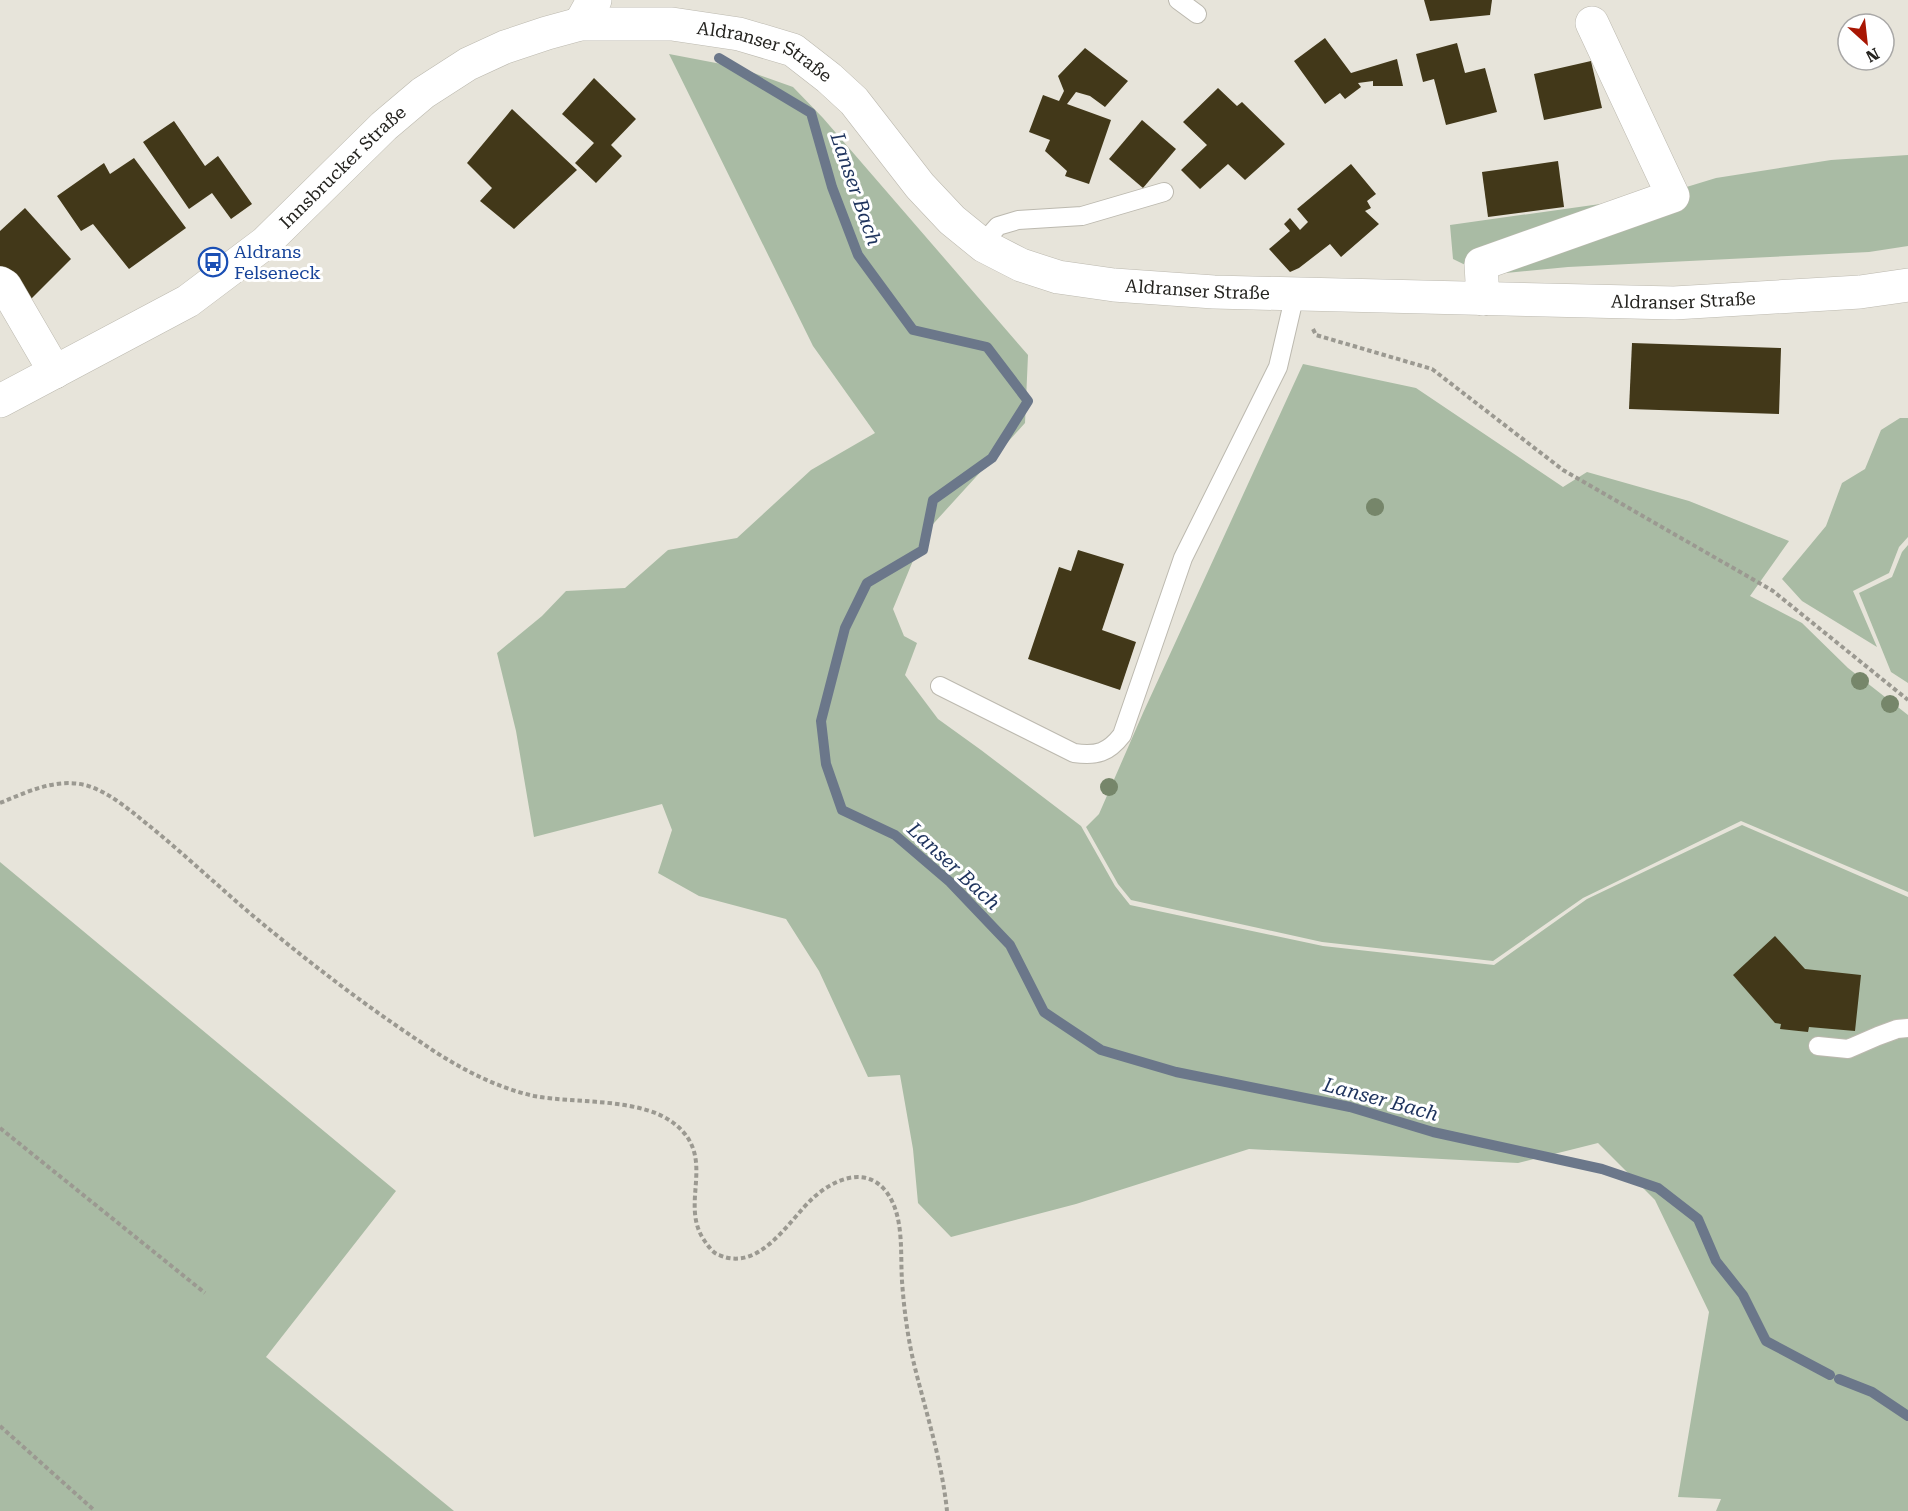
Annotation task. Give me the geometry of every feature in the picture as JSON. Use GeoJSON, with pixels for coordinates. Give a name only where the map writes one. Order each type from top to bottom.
{"type":"FeatureCollection","features":[{"type":"Feature","properties":{"kind":"main road","name":"Aldranser Straße"},"geometry":{"type":"LineString","coordinates":[[588,10],[739,34],[793,50],[854,101],[920,186],[952,220],[982,244],[1021,265],[1058,277],[1114,285],[1214,292],[1674,303],[1860,292],[1908,285]]}},
{"type":"Feature","properties":{"kind":"main road","name":"Innsbrucker Straße"},"geometry":{"type":"LineString","coordinates":[[0,401],[188,301],[265,243],[384,126],[423,93],[468,64],[505,47],[547,33],[588,10]]}},
{"type":"Feature","properties":{"kind":"main road"},"geometry":{"type":"LineString","coordinates":[[1483,299],[1481,264],[1673,196],[1592,23]]}},
{"type":"Feature","properties":{"kind":"main road"},"geometry":{"type":"LineString","coordinates":[[0,283],[5,286],[55,372]]}},
{"type":"Feature","properties":{"kind":"lane"},"geometry":{"type":"LineString","coordinates":[[1178,0],[1197,14]]}},
{"type":"Feature","properties":{"kind":"lane"},"geometry":{"type":"LineString","coordinates":[[982,244],[998,226],[1018,220],[1082,216],[1164,192]]}},
{"type":"Feature","properties":{"kind":"lane"},"geometry":{"type":"LineString","coordinates":[[940,686],[1074,753],[1092,755],[1115,744],[1122,735],[1184,558],[1278,367],[1295,294]]}},
{"type":"Feature","properties":{"kind":"lane"},"geometry":{"type":"LineString","coordinates":[[1818,1046],[1848,1049],[1897,1029],[1908,1028]]}},
{"type":"Feature","properties":{"kind":"path"},"geometry":{"type":"LineString","coordinates":[[1295,294],[1316,335],[1432,369],[1563,470],[1773,591],[1908,700]]}},
{"type":"Feature","properties":{"kind":"path"},"geometry":{"type":"LineString","coordinates":[[0,803],[33,789],[64,783],[76,783],[100,790],[153,829],[283,940],[422,1044],[454,1063],[495,1083],[531,1095],[640,1108],[665,1117],[686,1134],[692,1143],[697,1167],[694,1207],[696,1224],[701,1237],[718,1255],[732,1258],[746,1257],[759,1252],[774,1240],[815,1196],[832,1185],[846,1178],[860,1176],[873,1180],[888,1195],[897,1218],[910,1346],[941,1464],[947,1511]]}},
{"type":"Feature","properties":{"kind":"path"},"geometry":{"type":"LineString","coordinates":[[0,1128],[205,1293]]}},
{"type":"Feature","properties":{"kind":"path"},"geometry":{"type":"LineString","coordinates":[[0,1426],[95,1511]]}},
{"type":"Feature","properties":{"kind":"green space"},"geometry":{"type":"Polygon","coordinates":[[[669,54],[737,67],[793,87],[823,118],[1028,355],[1025,423],[924,534],[893,609],[904,636],[917,643],[905,675],[938,719],[1081,826],[1115,886],[1130,905],[1323,946],[1494,965],[1587,899],[1742,825],[1908,897],[1908,1511],[1716,1511],[1721,1499],[1678,1497],[1709,1312],[1655,1200],[1598,1143],[1518,1163],[1249,1149],[1076,1204],[951,1237],[918,1203],[913,1149],[900,1075],[868,1077],[819,971],[786,919],[699,896],[658,873],[672,830],[662,804],[534,837],[516,731],[497,653],[542,616],[566,591],[625,588],[668,550],[737,538],[811,470],[875,433],[813,346],[669,54]]]}},
{"type":"Feature","properties":{"kind":"green space"},"geometry":{"type":"Polygon","coordinates":[[[1908,155],[1908,246],[1869,252],[1568,267],[1486,275],[1453,259],[1450,225],[1657,196],[1716,178],[1831,160],[1908,155]]]}},
{"type":"Feature","properties":{"kind":"green space"},"geometry":{"type":"Polygon","coordinates":[[[1303,364],[1416,388],[1563,487],[1587,472],[1689,501],[1789,541],[1750,596],[1802,623],[1848,668],[1908,715],[1908,892],[1741,821],[1583,898],[1493,961],[1322,942],[1131,900],[1118,884],[1086,827],[1099,814],[1303,364]]]}},
{"type":"Feature","properties":{"kind":"green space"},"geometry":{"type":"Polygon","coordinates":[[[1900,418],[1908,418],[1908,537],[1899,547],[1889,573],[1853,591],[1877,647],[1802,601],[1782,579],[1826,526],[1842,483],[1865,469],[1881,430],[1900,418]]]}},
{"type":"Feature","properties":{"kind":"green space"},"geometry":{"type":"Polygon","coordinates":[[[1908,545],[1908,683],[1891,672],[1859,593],[1892,577],[1902,552],[1908,545]]]}},
{"type":"Feature","properties":{"kind":"green space"},"geometry":{"type":"Polygon","coordinates":[[[0,862],[396,1191],[266,1357],[454,1511],[0,1511],[0,862]]]}},
{"type":"Feature","properties":{"kind":"building"},"geometry":{"type":"Polygon","coordinates":[[[1424,0],[1492,0],[1490,15],[1430,21],[1424,0]]]}},
{"type":"Feature","properties":{"kind":"building"},"geometry":{"type":"Polygon","coordinates":[[[1325,38],[1351,73],[1397,59],[1403,86],[1373,86],[1373,81],[1358,83],[1361,87],[1345,99],[1340,93],[1325,104],[1294,61],[1325,38]]]}},
{"type":"Feature","properties":{"kind":"building"},"geometry":{"type":"Polygon","coordinates":[[[1457,43],[1465,73],[1485,68],[1497,112],[1446,125],[1434,79],[1423,82],[1416,54],[1457,43]]]}},
{"type":"Feature","properties":{"kind":"building"},"geometry":{"type":"Polygon","coordinates":[[[1085,48],[1128,81],[1105,107],[1090,96],[1076,92],[1067,104],[1111,120],[1089,184],[1065,176],[1067,171],[1045,151],[1050,140],[1029,132],[1043,95],[1059,101],[1064,91],[1058,76],[1085,48]]]}},
{"type":"Feature","properties":{"kind":"building"},"geometry":{"type":"Polygon","coordinates":[[[1591,61],[1602,108],[1544,120],[1534,74],[1591,61]]]}},
{"type":"Feature","properties":{"kind":"building"},"geometry":{"type":"Polygon","coordinates":[[[594,78],[636,119],[611,145],[622,156],[596,183],[575,163],[594,143],[562,114],[594,78]]]}},
{"type":"Feature","properties":{"kind":"building"},"geometry":{"type":"Polygon","coordinates":[[[1218,88],[1237,106],[1242,102],[1285,144],[1245,180],[1228,164],[1200,189],[1181,170],[1207,145],[1183,122],[1218,88]]]}},
{"type":"Feature","properties":{"kind":"building"},"geometry":{"type":"Polygon","coordinates":[[[512,109],[577,170],[514,229],[480,201],[492,188],[467,163],[512,109]]]}},
{"type":"Feature","properties":{"kind":"building"},"geometry":{"type":"Polygon","coordinates":[[[1142,120],[1176,149],[1143,188],[1109,159],[1142,120]]]}},
{"type":"Feature","properties":{"kind":"building"},"geometry":{"type":"Polygon","coordinates":[[[174,121],[205,166],[218,156],[252,204],[231,219],[212,193],[189,209],[143,142],[174,121]]]}},
{"type":"Feature","properties":{"kind":"building"},"geometry":{"type":"Polygon","coordinates":[[[134,158],[186,228],[129,269],[93,224],[81,231],[57,196],[104,163],[110,174],[134,158]]]}},
{"type":"Feature","properties":{"kind":"building"},"geometry":{"type":"Polygon","coordinates":[[[1558,161],[1564,207],[1488,217],[1482,172],[1558,161]]]}},
{"type":"Feature","properties":{"kind":"building"},"geometry":{"type":"Polygon","coordinates":[[[1351,164],[1376,194],[1367,201],[1371,208],[1365,211],[1379,224],[1341,257],[1330,244],[1299,268],[1290,272],[1269,249],[1290,231],[1284,224],[1290,218],[1300,230],[1308,222],[1297,209],[1351,164]]]}},
{"type":"Feature","properties":{"kind":"building"},"geometry":{"type":"Polygon","coordinates":[[[25,208],[71,259],[29,301],[0,270],[0,231],[25,208]]]}},
{"type":"Feature","properties":{"kind":"building"},"geometry":{"type":"Polygon","coordinates":[[[1632,343],[1781,348],[1779,414],[1629,409],[1632,343]]]}},
{"type":"Feature","properties":{"kind":"building"},"geometry":{"type":"Polygon","coordinates":[[[1078,550],[1124,564],[1102,630],[1136,642],[1120,690],[1028,659],[1059,567],[1071,571],[1078,550]]]}},
{"type":"Feature","properties":{"kind":"building"},"geometry":{"type":"Polygon","coordinates":[[[1775,936],[1805,969],[1861,975],[1855,1031],[1809,1027],[1808,1032],[1780,1029],[1781,1024],[1775,1023],[1733,975],[1775,936]]]}},
{"type":"Feature","properties":{"kind":"waterway","name":"Lanser Bach"},"geometry":{"type":"LineString","coordinates":[[719,58],[811,113],[832,187],[858,255],[913,330],[987,347],[1028,401],[992,458],[933,500],[923,550],[867,583],[845,628],[821,721],[826,764],[842,810],[895,835],[950,882],[1010,945],[1044,1012],[1101,1050],[1176,1072],[1350,1107],[1433,1132],[1602,1169],[1658,1188],[1698,1219],[1716,1261],[1743,1295],[1766,1341],[1830,1375]]}},
{"type":"Feature","properties":{"kind":"waterway","name":"Lanser Bach"},"geometry":{"type":"LineString","coordinates":[[1839,1379],[1872,1392],[1908,1416]]}},
{"type":"Feature","properties":{"kind":"place","name":"Aldrans Felseneck"},"geometry":{"type":"Point","coordinates":[213,262]}}]}
